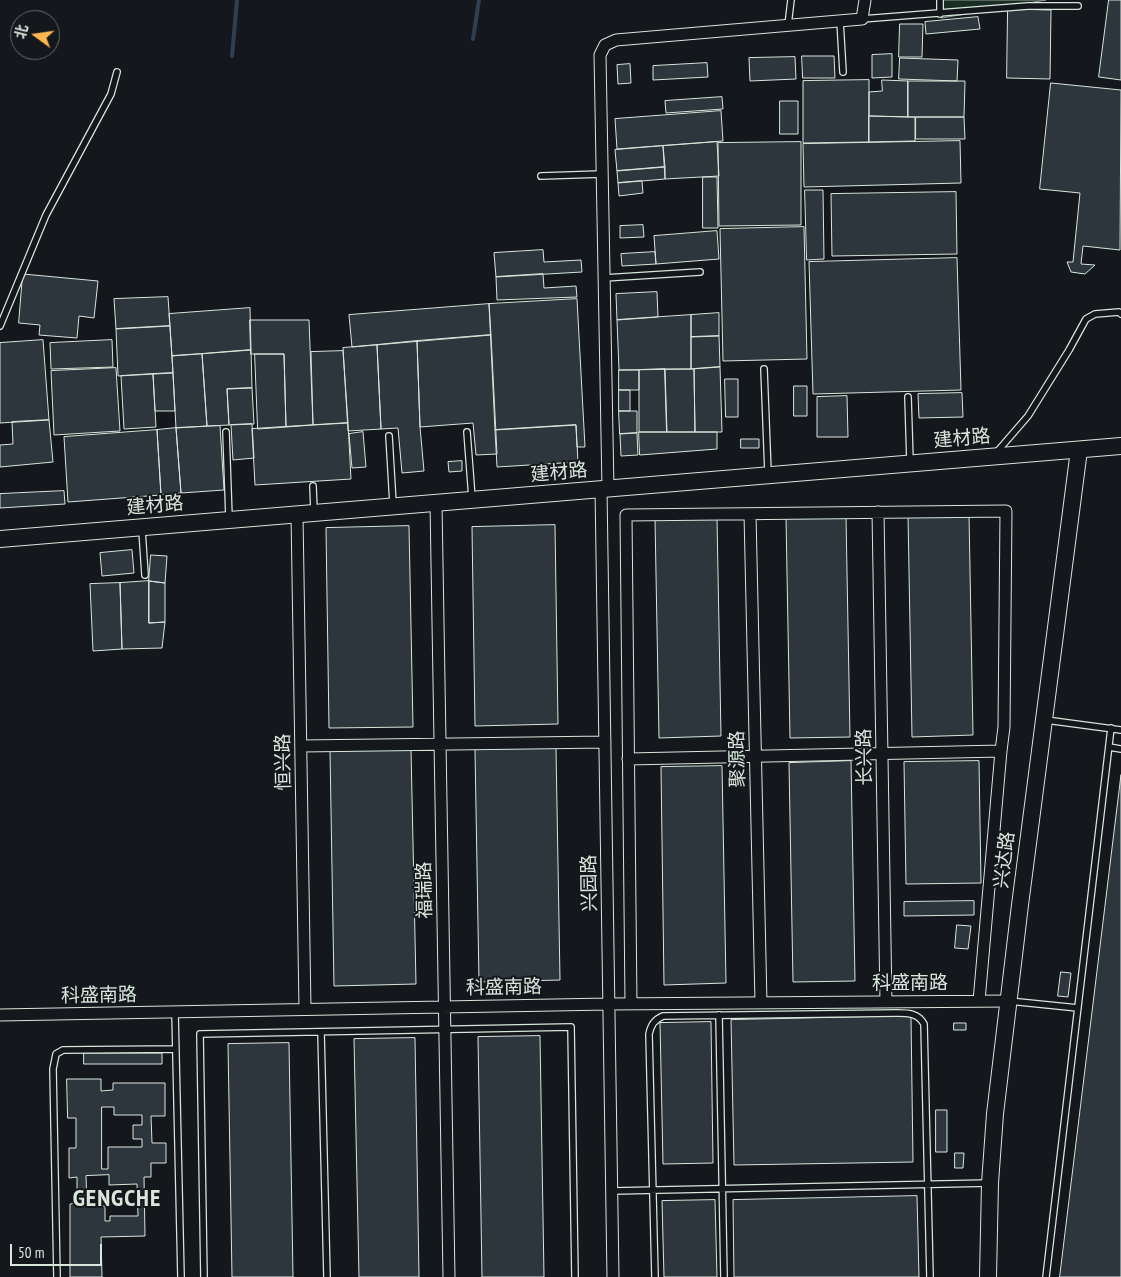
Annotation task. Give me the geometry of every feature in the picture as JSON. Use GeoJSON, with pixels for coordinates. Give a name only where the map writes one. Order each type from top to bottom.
{"type":"FeatureCollection","features":[{"type":"Feature","properties":{"kind":"street"},"geometry":{"type":"LineString","coordinates":[[862,19],[865,0]]}},
{"type":"Feature","properties":{"kind":"street","name":"兴园路"},"geometry":{"type":"LineString","coordinates":[[613,1277],[605,742],[604,278],[600,55],[606,45],[616,40],[862,19]]}},
{"type":"Feature","properties":{"kind":"street","name":"建材路"},"geometry":{"type":"LineString","coordinates":[[0,539],[1121,446]]}},
{"type":"Feature","properties":{"kind":"street","name":"兴达路"},"geometry":{"type":"LineString","coordinates":[[988,1277],[990,1183],[995,1114],[1079,450]]}},
{"type":"Feature","properties":{"kind":"street","name":"福瑞路"},"geometry":{"type":"LineString","coordinates":[[436,503],[449,1277]]}},
{"type":"Feature","properties":{"kind":"street"},"geometry":{"type":"LineString","coordinates":[[631,1004],[626,515],[1006,510],[1004,727],[979,1001]]}},
{"type":"Feature","properties":{"kind":"street","name":"长兴路"},"geometry":{"type":"LineString","coordinates":[[878,512],[886,1002]]}},
{"type":"Feature","properties":{"kind":"street","name":"聚源路"},"geometry":{"type":"LineString","coordinates":[[750,514],[761,1003]]}},
{"type":"Feature","properties":{"kind":"street","name":"恒兴路"},"geometry":{"type":"LineString","coordinates":[[297,515],[305,1009]]}},
{"type":"Feature","properties":{"kind":"street"},"geometry":{"type":"LineString","coordinates":[[301,746],[605,742]]}},
{"type":"Feature","properties":{"kind":"street"},"geometry":{"type":"LineString","coordinates":[[628,759],[1001,751]]}},
{"type":"Feature","properties":{"kind":"street","name":"科盛南路"},"geometry":{"type":"LineString","coordinates":[[0,1014],[609,1004],[1009,1001]]}},
{"type":"Feature","properties":{"kind":"lane"},"geometry":{"type":"LineString","coordinates":[[788,25],[791,0]]}},
{"type":"Feature","properties":{"kind":"lane"},"geometry":{"type":"LineString","coordinates":[[940,0],[940,14]]}},
{"type":"Feature","properties":{"kind":"lane"},"geometry":{"type":"LineString","coordinates":[[862,19],[1028,6],[1078,6]]}},
{"type":"Feature","properties":{"kind":"lane"},"geometry":{"type":"LineString","coordinates":[[840,21],[844,72]]}},
{"type":"Feature","properties":{"kind":"lane"},"geometry":{"type":"LineString","coordinates":[[0,326],[46,215],[111,94],[117,72]]}},
{"type":"Feature","properties":{"kind":"lane"},"geometry":{"type":"LineString","coordinates":[[541,176],[602,174]]}},
{"type":"Feature","properties":{"kind":"lane"},"geometry":{"type":"LineString","coordinates":[[604,278],[700,272]]}},
{"type":"Feature","properties":{"kind":"lane"},"geometry":{"type":"LineString","coordinates":[[992,457],[1028,416],[1086,319],[1095,314],[1119,312],[1121,314]]}},
{"type":"Feature","properties":{"kind":"lane"},"geometry":{"type":"LineString","coordinates":[[764,369],[768,476]]}},
{"type":"Feature","properties":{"kind":"lane"},"geometry":{"type":"LineString","coordinates":[[908,397],[910,464]]}},
{"type":"Feature","properties":{"kind":"lane"},"geometry":{"type":"LineString","coordinates":[[226,432],[230,520]]}},
{"type":"Feature","properties":{"kind":"lane"},"geometry":{"type":"LineString","coordinates":[[467,432],[472,500]]}},
{"type":"Feature","properties":{"kind":"lane"},"geometry":{"type":"LineString","coordinates":[[389,436],[393,507]]}},
{"type":"Feature","properties":{"kind":"lane"},"geometry":{"type":"LineString","coordinates":[[313,486],[314,513]]}},
{"type":"Feature","properties":{"kind":"lane"},"geometry":{"type":"LineString","coordinates":[[142,528],[144,575]]}},
{"type":"Feature","properties":{"kind":"lane"},"geometry":{"type":"LineString","coordinates":[[1044,720],[1121,730]]}},
{"type":"Feature","properties":{"kind":"lane"},"geometry":{"type":"LineString","coordinates":[[1046,1277],[1111,728]]}},
{"type":"Feature","properties":{"kind":"lane"},"geometry":{"type":"LineString","coordinates":[[1109,747],[1121,749]]}},
{"type":"Feature","properties":{"kind":"lane"},"geometry":{"type":"LineString","coordinates":[[1009,1001],[1078,1008]]}},
{"type":"Feature","properties":{"kind":"lane"},"geometry":{"type":"LineString","coordinates":[[175,1012],[181,1277]]}},
{"type":"Feature","properties":{"kind":"lane"},"geometry":{"type":"LineString","coordinates":[[655,1277],[649,1034],[656,1020],[663,1016],[909,1013],[922,1020],[924,1024],[930,1277]]}},
{"type":"Feature","properties":{"kind":"lane"},"geometry":{"type":"LineString","coordinates":[[719,1016],[724,1277]]}},
{"type":"Feature","properties":{"kind":"lane"},"geometry":{"type":"LineString","coordinates":[[204,1277],[200,1034],[571,1027],[575,1277]]}},
{"type":"Feature","properties":{"kind":"lane"},"geometry":{"type":"LineString","coordinates":[[321,1032],[327,1277]]}},
{"type":"Feature","properties":{"kind":"lane"},"geometry":{"type":"LineString","coordinates":[[57,1277],[53,1069],[56,1054],[63,1050],[175,1049]]}},
{"type":"Feature","properties":{"kind":"lane"},"geometry":{"type":"LineString","coordinates":[[612,1191],[990,1183]]}},
{"type":"Feature","properties":{"kind":"green space"},"geometry":{"type":"Polygon","coordinates":[[[943,0],[1046,0],[942,18],[943,0]]]}},
{"type":"Feature","properties":{"kind":"building"},"geometry":{"type":"Polygon","coordinates":[[[1109,0],[1121,0],[1121,80],[1099,77],[1109,0]]]}},
{"type":"Feature","properties":{"kind":"building"},"geometry":{"type":"Polygon","coordinates":[[[1008,9],[1051,10],[1050,79],[1007,78],[1008,9]]]}},
{"type":"Feature","properties":{"kind":"building"},"geometry":{"type":"Polygon","coordinates":[[[978,17],[980,29],[926,34],[925,22],[978,17]]]}},
{"type":"Feature","properties":{"kind":"building"},"geometry":{"type":"Polygon","coordinates":[[[900,24],[923,24],[922,57],[899,57],[900,24]]]}},
{"type":"Feature","properties":{"kind":"building"},"geometry":{"type":"Polygon","coordinates":[[[892,54],[892,77],[872,78],[872,55],[892,54]]]}},
{"type":"Feature","properties":{"kind":"building"},"geometry":{"type":"Polygon","coordinates":[[[802,56],[834,56],[835,78],[803,78],[802,56]]]}},
{"type":"Feature","properties":{"kind":"building"},"geometry":{"type":"Polygon","coordinates":[[[795,57],[796,79],[750,81],[749,58],[795,57]]]}},
{"type":"Feature","properties":{"kind":"building"},"geometry":{"type":"Polygon","coordinates":[[[900,58],[958,60],[957,81],[899,79],[900,58]]]}},
{"type":"Feature","properties":{"kind":"building"},"geometry":{"type":"Polygon","coordinates":[[[707,63],[708,77],[653,80],[653,66],[707,63]]]}},
{"type":"Feature","properties":{"kind":"building"},"geometry":{"type":"Polygon","coordinates":[[[630,64],[631,83],[618,84],[617,65],[630,64]]]}},
{"type":"Feature","properties":{"kind":"building"},"geometry":{"type":"Polygon","coordinates":[[[869,80],[869,142],[803,143],[803,81],[869,80]]]}},
{"type":"Feature","properties":{"kind":"building"},"geometry":{"type":"Polygon","coordinates":[[[882,80],[908,81],[908,117],[869,116],[869,92],[882,91],[882,80]]]}},
{"type":"Feature","properties":{"kind":"building"},"geometry":{"type":"Polygon","coordinates":[[[908,81],[965,81],[964,117],[908,117],[908,81]]]}},
{"type":"Feature","properties":{"kind":"building"},"geometry":{"type":"Polygon","coordinates":[[[1051,83],[1121,90],[1120,250],[1083,246],[1081,264],[1095,265],[1085,274],[1071,272],[1067,262],[1073,262],[1080,193],[1040,189],[1051,83]]]}},
{"type":"Feature","properties":{"kind":"building"},"geometry":{"type":"Polygon","coordinates":[[[722,97],[723,109],[666,113],[665,101],[722,97]]]}},
{"type":"Feature","properties":{"kind":"building"},"geometry":{"type":"Polygon","coordinates":[[[780,101],[798,101],[798,134],[780,134],[780,101]]]}},
{"type":"Feature","properties":{"kind":"building"},"geometry":{"type":"Polygon","coordinates":[[[721,111],[723,141],[617,149],[615,119],[721,111]]]}},
{"type":"Feature","properties":{"kind":"building"},"geometry":{"type":"Polygon","coordinates":[[[869,116],[915,117],[915,141],[869,142],[869,116]]]}},
{"type":"Feature","properties":{"kind":"building"},"geometry":{"type":"Polygon","coordinates":[[[916,117],[964,117],[965,139],[916,139],[916,117]]]}},
{"type":"Feature","properties":{"kind":"building"},"geometry":{"type":"Polygon","coordinates":[[[960,141],[961,183],[804,187],[803,144],[960,141]]]}},
{"type":"Feature","properties":{"kind":"building"},"geometry":{"type":"Polygon","coordinates":[[[717,142],[719,176],[665,179],[663,146],[717,142]]]}},
{"type":"Feature","properties":{"kind":"building"},"geometry":{"type":"Polygon","coordinates":[[[801,142],[801,225],[719,226],[718,143],[801,142]]]}},
{"type":"Feature","properties":{"kind":"building"},"geometry":{"type":"Polygon","coordinates":[[[663,146],[665,167],[617,171],[615,150],[663,146]]]}},
{"type":"Feature","properties":{"kind":"building"},"geometry":{"type":"Polygon","coordinates":[[[665,167],[665,179],[618,183],[617,171],[665,167]]]}},
{"type":"Feature","properties":{"kind":"building"},"geometry":{"type":"Polygon","coordinates":[[[703,177],[717,177],[718,228],[703,228],[703,177]]]}},
{"type":"Feature","properties":{"kind":"building"},"geometry":{"type":"Polygon","coordinates":[[[642,181],[643,193],[619,196],[618,183],[642,181]]]}},
{"type":"Feature","properties":{"kind":"building"},"geometry":{"type":"Polygon","coordinates":[[[805,190],[823,190],[824,259],[807,260],[805,190]]]}},
{"type":"Feature","properties":{"kind":"building"},"geometry":{"type":"Polygon","coordinates":[[[956,192],[957,254],[832,256],[831,194],[956,192]]]}},
{"type":"Feature","properties":{"kind":"building"},"geometry":{"type":"Polygon","coordinates":[[[643,225],[644,237],[620,238],[620,226],[643,225]]]}},
{"type":"Feature","properties":{"kind":"building"},"geometry":{"type":"Polygon","coordinates":[[[804,227],[807,359],[723,361],[720,229],[804,227]]]}},
{"type":"Feature","properties":{"kind":"building"},"geometry":{"type":"Polygon","coordinates":[[[717,231],[719,259],[656,264],[654,236],[717,231]]]}},
{"type":"Feature","properties":{"kind":"building"},"geometry":{"type":"Polygon","coordinates":[[[543,250],[544,262],[581,260],[582,272],[496,277],[494,253],[543,250]]]}},
{"type":"Feature","properties":{"kind":"building"},"geometry":{"type":"Polygon","coordinates":[[[655,252],[656,264],[622,266],[621,254],[655,252]]]}},
{"type":"Feature","properties":{"kind":"building"},"geometry":{"type":"Polygon","coordinates":[[[957,258],[961,390],[813,394],[809,262],[957,258]]]}},
{"type":"Feature","properties":{"kind":"building"},"geometry":{"type":"Polygon","coordinates":[[[23,274],[98,281],[94,318],[79,316],[77,338],[39,335],[40,325],[19,323],[23,274]]]}},
{"type":"Feature","properties":{"kind":"building"},"geometry":{"type":"Polygon","coordinates":[[[543,274],[544,288],[576,286],[577,297],[497,300],[496,277],[543,274]]]}},
{"type":"Feature","properties":{"kind":"building"},"geometry":{"type":"Polygon","coordinates":[[[657,292],[658,317],[617,320],[616,294],[657,292]]]}},
{"type":"Feature","properties":{"kind":"building"},"geometry":{"type":"Polygon","coordinates":[[[168,297],[170,326],[116,329],[114,299],[168,297]]]}},
{"type":"Feature","properties":{"kind":"building"},"geometry":{"type":"Polygon","coordinates":[[[577,299],[585,447],[577,447],[576,425],[495,430],[489,304],[577,299]]]}},
{"type":"Feature","properties":{"kind":"building"},"geometry":{"type":"Polygon","coordinates":[[[489,304],[491,335],[352,347],[349,315],[489,304]]]}},
{"type":"Feature","properties":{"kind":"building"},"geometry":{"type":"Polygon","coordinates":[[[250,308],[251,350],[172,356],[169,314],[250,308]]]}},
{"type":"Feature","properties":{"kind":"building"},"geometry":{"type":"Polygon","coordinates":[[[719,313],[719,336],[691,337],[691,315],[719,313]]]}},
{"type":"Feature","properties":{"kind":"building"},"geometry":{"type":"Polygon","coordinates":[[[691,315],[691,369],[619,370],[617,320],[691,315]]]}},
{"type":"Feature","properties":{"kind":"building"},"geometry":{"type":"Polygon","coordinates":[[[250,320],[309,320],[313,425],[286,427],[284,354],[251,354],[250,320]]]}},
{"type":"Feature","properties":{"kind":"building"},"geometry":{"type":"Polygon","coordinates":[[[170,326],[173,373],[118,376],[116,329],[170,326]]]}},
{"type":"Feature","properties":{"kind":"building"},"geometry":{"type":"Polygon","coordinates":[[[491,335],[497,454],[476,455],[473,423],[420,427],[417,341],[491,335]]]}},
{"type":"Feature","properties":{"kind":"building"},"geometry":{"type":"Polygon","coordinates":[[[719,336],[720,367],[691,369],[691,337],[719,336]]]}},
{"type":"Feature","properties":{"kind":"building"},"geometry":{"type":"Polygon","coordinates":[[[43,340],[49,420],[0,423],[0,343],[43,340]]]}},
{"type":"Feature","properties":{"kind":"building"},"geometry":{"type":"Polygon","coordinates":[[[112,340],[113,367],[51,369],[50,343],[112,340]]]}},
{"type":"Feature","properties":{"kind":"building"},"geometry":{"type":"Polygon","coordinates":[[[417,341],[420,427],[424,471],[402,473],[398,428],[381,429],[377,345],[417,341]]]}},
{"type":"Feature","properties":{"kind":"building"},"geometry":{"type":"Polygon","coordinates":[[[377,345],[381,429],[348,431],[343,348],[377,345]]]}},
{"type":"Feature","properties":{"kind":"building"},"geometry":{"type":"Polygon","coordinates":[[[251,350],[252,388],[227,389],[229,425],[207,426],[202,354],[251,350]]]}},
{"type":"Feature","properties":{"kind":"building"},"geometry":{"type":"Polygon","coordinates":[[[343,351],[348,423],[313,425],[311,352],[343,351]]]}},
{"type":"Feature","properties":{"kind":"building"},"geometry":{"type":"Polygon","coordinates":[[[202,354],[207,426],[176,428],[172,356],[202,354]]]}},
{"type":"Feature","properties":{"kind":"building"},"geometry":{"type":"Polygon","coordinates":[[[255,354],[284,354],[286,427],[258,429],[255,354]]]}},
{"type":"Feature","properties":{"kind":"building"},"geometry":{"type":"Polygon","coordinates":[[[720,367],[722,432],[695,432],[694,369],[720,367]]]}},
{"type":"Feature","properties":{"kind":"building"},"geometry":{"type":"Polygon","coordinates":[[[116,368],[120,431],[54,435],[51,371],[116,368]]]}},
{"type":"Feature","properties":{"kind":"building"},"geometry":{"type":"Polygon","coordinates":[[[665,369],[694,369],[695,432],[667,432],[665,369]]]}},
{"type":"Feature","properties":{"kind":"building"},"geometry":{"type":"Polygon","coordinates":[[[665,369],[667,432],[639,432],[639,370],[665,369]]]}},
{"type":"Feature","properties":{"kind":"building"},"geometry":{"type":"Polygon","coordinates":[[[619,370],[639,370],[639,390],[619,390],[619,370]]]}},
{"type":"Feature","properties":{"kind":"building"},"geometry":{"type":"Polygon","coordinates":[[[173,373],[175,411],[155,411],[153,374],[173,373]]]}},
{"type":"Feature","properties":{"kind":"building"},"geometry":{"type":"Polygon","coordinates":[[[153,374],[156,427],[124,429],[121,376],[153,374]]]}},
{"type":"Feature","properties":{"kind":"building"},"geometry":{"type":"Polygon","coordinates":[[[725,379],[738,379],[738,417],[726,417],[725,379]]]}},
{"type":"Feature","properties":{"kind":"building"},"geometry":{"type":"Polygon","coordinates":[[[794,386],[807,386],[807,416],[794,416],[794,386]]]}},
{"type":"Feature","properties":{"kind":"building"},"geometry":{"type":"Polygon","coordinates":[[[252,388],[254,424],[229,425],[227,389],[252,388]]]}},
{"type":"Feature","properties":{"kind":"building"},"geometry":{"type":"Polygon","coordinates":[[[619,390],[630,390],[630,411],[619,411],[619,390]]]}},
{"type":"Feature","properties":{"kind":"building"},"geometry":{"type":"Polygon","coordinates":[[[962,393],[963,417],[919,418],[918,394],[962,393]]]}},
{"type":"Feature","properties":{"kind":"building"},"geometry":{"type":"Polygon","coordinates":[[[847,396],[848,437],[817,437],[817,397],[847,396]]]}},
{"type":"Feature","properties":{"kind":"building"},"geometry":{"type":"Polygon","coordinates":[[[619,411],[637,411],[637,433],[620,434],[619,411]]]}},
{"type":"Feature","properties":{"kind":"building"},"geometry":{"type":"Polygon","coordinates":[[[49,420],[53,462],[0,467],[0,445],[13,444],[12,422],[49,420]]]}},
{"type":"Feature","properties":{"kind":"building"},"geometry":{"type":"Polygon","coordinates":[[[348,423],[351,479],[255,485],[252,429],[348,423]]]}},
{"type":"Feature","properties":{"kind":"building"},"geometry":{"type":"Polygon","coordinates":[[[252,424],[254,458],[233,460],[231,425],[252,424]]]}},
{"type":"Feature","properties":{"kind":"building"},"geometry":{"type":"Polygon","coordinates":[[[576,425],[578,462],[497,467],[495,430],[576,425]]]}},
{"type":"Feature","properties":{"kind":"building"},"geometry":{"type":"Polygon","coordinates":[[[220,426],[224,490],[181,493],[176,428],[220,426]]]}},
{"type":"Feature","properties":{"kind":"building"},"geometry":{"type":"Polygon","coordinates":[[[176,428],[181,493],[161,495],[157,430],[176,428]]]}},
{"type":"Feature","properties":{"kind":"building"},"geometry":{"type":"Polygon","coordinates":[[[157,430],[161,495],[68,502],[64,437],[157,430]]]}},
{"type":"Feature","properties":{"kind":"building"},"geometry":{"type":"Polygon","coordinates":[[[363,432],[366,467],[352,468],[349,434],[363,432]]]}},
{"type":"Feature","properties":{"kind":"building"},"geometry":{"type":"Polygon","coordinates":[[[639,432],[717,432],[717,449],[640,455],[639,432]]]}},
{"type":"Feature","properties":{"kind":"building"},"geometry":{"type":"Polygon","coordinates":[[[637,433],[638,455],[621,456],[620,434],[637,433]]]}},
{"type":"Feature","properties":{"kind":"building"},"geometry":{"type":"Polygon","coordinates":[[[741,439],[759,439],[759,448],[741,448],[741,439]]]}},
{"type":"Feature","properties":{"kind":"building"},"geometry":{"type":"Polygon","coordinates":[[[462,461],[462,471],[449,472],[448,462],[462,461]]]}},
{"type":"Feature","properties":{"kind":"building"},"geometry":{"type":"Polygon","coordinates":[[[64,491],[65,504],[0,508],[0,494],[64,491]]]}},
{"type":"Feature","properties":{"kind":"building"},"geometry":{"type":"Polygon","coordinates":[[[969,514],[973,735],[912,737],[908,515],[969,514]]]}},
{"type":"Feature","properties":{"kind":"building"},"geometry":{"type":"Polygon","coordinates":[[[846,516],[850,737],[790,738],[786,517],[846,516]]]}},
{"type":"Feature","properties":{"kind":"building"},"geometry":{"type":"Polygon","coordinates":[[[717,518],[721,736],[659,738],[655,519],[717,518]]]}},
{"type":"Feature","properties":{"kind":"building"},"geometry":{"type":"Polygon","coordinates":[[[555,525],[558,724],[475,726],[472,527],[555,525]]]}},
{"type":"Feature","properties":{"kind":"building"},"geometry":{"type":"Polygon","coordinates":[[[409,526],[413,727],[329,728],[326,528],[409,526]]]}},
{"type":"Feature","properties":{"kind":"building"},"geometry":{"type":"Polygon","coordinates":[[[132,550],[134,573],[102,576],[100,553],[132,550]]]}},
{"type":"Feature","properties":{"kind":"building"},"geometry":{"type":"Polygon","coordinates":[[[151,555],[167,556],[165,583],[149,581],[151,555]]]}},
{"type":"Feature","properties":{"kind":"building"},"geometry":{"type":"Polygon","coordinates":[[[149,581],[149,623],[165,622],[162,648],[122,649],[120,583],[149,581]]]}},
{"type":"Feature","properties":{"kind":"building"},"geometry":{"type":"Polygon","coordinates":[[[149,581],[165,583],[165,622],[149,623],[149,581]]]}},
{"type":"Feature","properties":{"kind":"building"},"geometry":{"type":"Polygon","coordinates":[[[120,583],[122,649],[93,651],[90,584],[120,583]]]}},
{"type":"Feature","properties":{"kind":"building"},"geometry":{"type":"Polygon","coordinates":[[[556,748],[560,980],[479,982],[475,750],[556,748]]]}},
{"type":"Feature","properties":{"kind":"building"},"geometry":{"type":"Polygon","coordinates":[[[411,749],[416,984],[334,986],[330,751],[411,749]]]}},
{"type":"Feature","properties":{"kind":"building"},"geometry":{"type":"Polygon","coordinates":[[[851,761],[855,981],[793,982],[789,763],[851,761]]]}},
{"type":"Feature","properties":{"kind":"building"},"geometry":{"type":"Polygon","coordinates":[[[979,761],[981,883],[906,884],[904,762],[979,761]]]}},
{"type":"Feature","properties":{"kind":"building"},"geometry":{"type":"Polygon","coordinates":[[[722,766],[726,983],[664,985],[661,767],[722,766]]]}},
{"type":"Feature","properties":{"kind":"building"},"geometry":{"type":"Polygon","coordinates":[[[1121,775],[1121,1277],[1060,1277],[1121,775]]]}},
{"type":"Feature","properties":{"kind":"building"},"geometry":{"type":"Polygon","coordinates":[[[974,901],[974,915],[904,916],[904,902],[974,901]]]}},
{"type":"Feature","properties":{"kind":"building"},"geometry":{"type":"Polygon","coordinates":[[[957,925],[971,926],[968,949],[955,948],[957,925]]]}},
{"type":"Feature","properties":{"kind":"building"},"geometry":{"type":"Polygon","coordinates":[[[1061,972],[1071,973],[1068,997],[1058,996],[1061,972]]]}},
{"type":"Feature","properties":{"kind":"building"},"geometry":{"type":"Polygon","coordinates":[[[911,1016],[913,1162],[734,1165],[731,1020],[911,1016]]]}},
{"type":"Feature","properties":{"kind":"building"},"geometry":{"type":"Polygon","coordinates":[[[711,1022],[713,1163],[663,1164],[660,1023],[711,1022]]]}},
{"type":"Feature","properties":{"kind":"building"},"geometry":{"type":"Polygon","coordinates":[[[954,1023],[966,1023],[966,1030],[954,1030],[954,1023]]]}},
{"type":"Feature","properties":{"kind":"building"},"geometry":{"type":"Polygon","coordinates":[[[540,1036],[544,1277],[482,1277],[478,1037],[540,1036]]]}},
{"type":"Feature","properties":{"kind":"building"},"geometry":{"type":"Polygon","coordinates":[[[415,1038],[419,1277],[359,1277],[354,1039],[415,1038]]]}},
{"type":"Feature","properties":{"kind":"building"},"geometry":{"type":"Polygon","coordinates":[[[289,1043],[293,1277],[232,1277],[228,1044],[289,1043]]]}},
{"type":"Feature","properties":{"kind":"building"},"geometry":{"type":"Polygon","coordinates":[[[84,1053],[162,1053],[162,1064],[84,1064],[84,1053]]]}},
{"type":"Feature","properties":{"kind":"building"},"geometry":{"type":"Polygon","coordinates":[[[67,1079],[101,1079],[101,1091],[113,1090],[113,1083],[165,1083],[165,1116],[151,1116],[152,1143],[166,1143],[166,1163],[151,1163],[151,1177],[144,1177],[145,1236],[101,1237],[102,1277],[70,1277],[70,1204],[77,1203],[77,1177],[69,1178],[69,1148],[76,1148],[76,1118],[68,1118],[67,1079]],[[102,1107],[102,1169],[108,1169],[108,1147],[142,1147],[142,1139],[133,1139],[133,1125],[142,1125],[142,1115],[114,1115],[114,1107],[102,1107]],[[109,1175],[86,1176],[87,1206],[105,1206],[105,1221],[110,1221],[110,1216],[138,1216],[137,1184],[109,1185],[109,1175]]]}},
{"type":"Feature","properties":{"kind":"building"},"geometry":{"type":"Polygon","coordinates":[[[936,1110],[947,1110],[947,1152],[936,1152],[936,1110]]]}},
{"type":"Feature","properties":{"kind":"building"},"geometry":{"type":"Polygon","coordinates":[[[955,1153],[964,1153],[963,1168],[955,1168],[955,1153]]]}},
{"type":"Feature","properties":{"kind":"building"},"geometry":{"type":"Polygon","coordinates":[[[917,1196],[919,1277],[734,1277],[733,1200],[917,1196]]]}},
{"type":"Feature","properties":{"kind":"building"},"geometry":{"type":"Polygon","coordinates":[[[715,1200],[717,1277],[664,1277],[662,1201],[715,1200]]]}},
{"type":"Feature","properties":{"kind":"waterway"},"geometry":{"type":"LineString","coordinates":[[232,56],[237,0]]}},
{"type":"Feature","properties":{"kind":"waterway"},"geometry":{"type":"LineString","coordinates":[[473,39],[479,0]]}},
{"type":"Feature","properties":{"kind":"district","name":"GENGCHE"},"geometry":{"type":"Point","coordinates":[117,1199]}}]}
